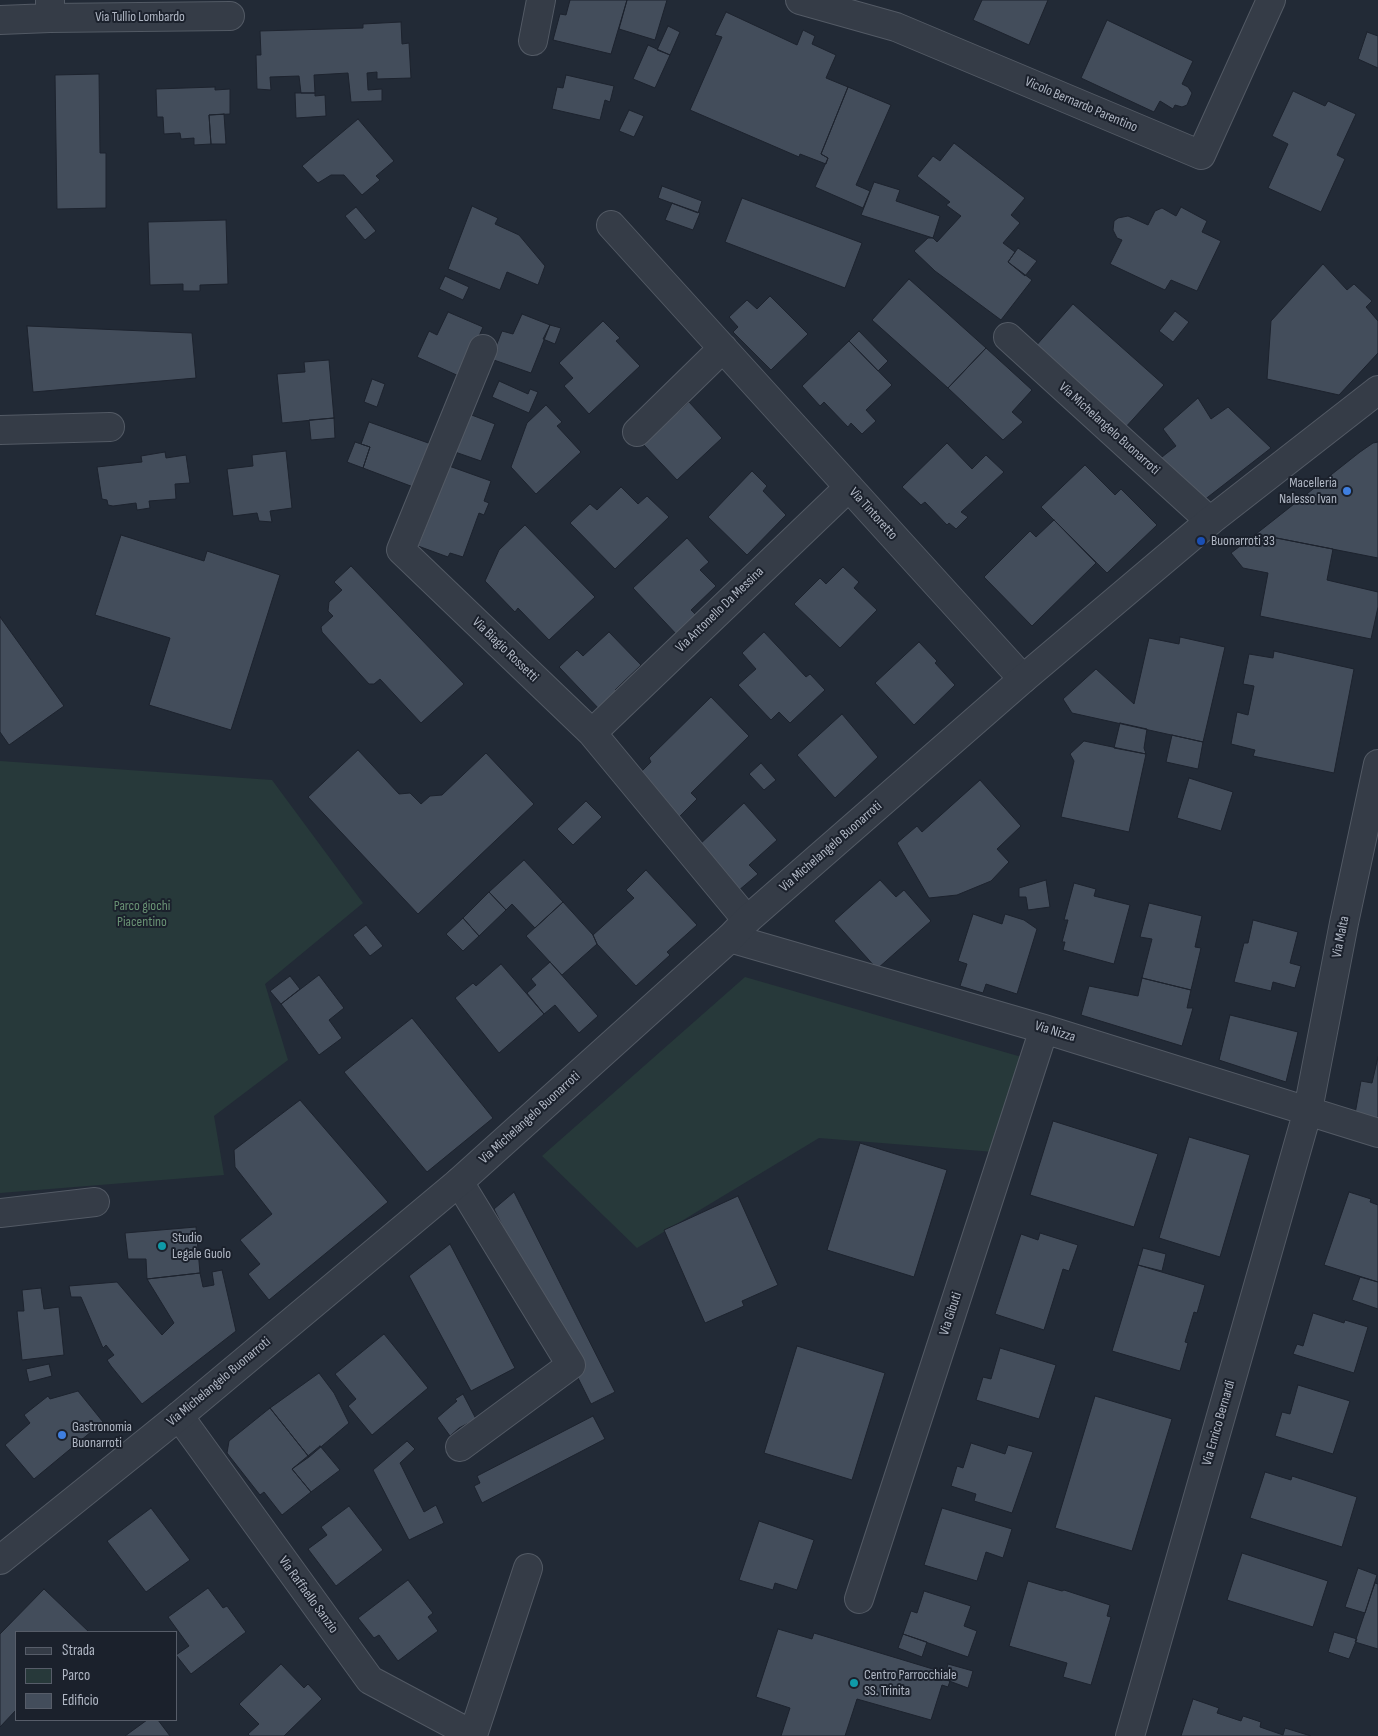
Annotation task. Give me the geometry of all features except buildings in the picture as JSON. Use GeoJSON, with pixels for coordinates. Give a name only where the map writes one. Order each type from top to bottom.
{"type":"FeatureCollection","features":[{"type":"Feature","properties":{"kind":"street"},"geometry":{"type":"LineString","coordinates":[[532,41],[541,0]]}},
{"type":"Feature","properties":{"kind":"street","name":"Vicolo Bernardo Parentino"},"geometry":{"type":"LineString","coordinates":[[800,0],[896,28],[1201,155],[1272,0]]}},
{"type":"Feature","properties":{"kind":"street","name":"Via Tullio Lombardo"},"geometry":{"type":"LineString","coordinates":[[0,20],[50,9],[230,16]]}},
{"type":"Feature","properties":{"kind":"street","name":"Via Tintoretto"},"geometry":{"type":"LineString","coordinates":[[611,225],[1023,679]]}},
{"type":"Feature","properties":{"kind":"street","name":"Via Michelangelo Buonarroti"},"geometry":{"type":"LineString","coordinates":[[1008,337],[1210,521]]}},
{"type":"Feature","properties":{"kind":"street"},"geometry":{"type":"LineString","coordinates":[[637,432],[723,348]]}},
{"type":"Feature","properties":{"kind":"street","name":"Via Biagio Rossetti"},"geometry":{"type":"LineString","coordinates":[[483,349],[401,550],[592,733],[739,929]]}},
{"type":"Feature","properties":{"kind":"street","name":"Via Michelangelo Buonarroti"},"geometry":{"type":"LineString","coordinates":[[0,1560],[178,1416],[459,1182],[739,929],[1023,679],[1210,521],[1378,390]]}},
{"type":"Feature","properties":{"kind":"street"},"geometry":{"type":"LineString","coordinates":[[0,430],[110,426]]}},
{"type":"Feature","properties":{"kind":"street","name":"Via Antonello Da Messina"},"geometry":{"type":"LineString","coordinates":[[592,733],[849,487]]}},
{"type":"Feature","properties":{"kind":"street","name":"Via Malta"},"geometry":{"type":"LineString","coordinates":[[1308,1110],[1344,923],[1378,764]]}},
{"type":"Feature","properties":{"kind":"street","name":"Via Nizza"},"geometry":{"type":"LineString","coordinates":[[739,929],[1044,1029],[1378,1133]]}},
{"type":"Feature","properties":{"kind":"street","name":"Via Gibuti"},"geometry":{"type":"LineString","coordinates":[[859,1599],[1044,1029]]}},
{"type":"Feature","properties":{"kind":"street","name":"Via Enrico Bernardi"},"geometry":{"type":"LineString","coordinates":[[1130,1736],[1308,1110]]}},
{"type":"Feature","properties":{"kind":"street"},"geometry":{"type":"LineString","coordinates":[[459,1182],[571,1364],[460,1448]]}},
{"type":"Feature","properties":{"kind":"street"},"geometry":{"type":"LineString","coordinates":[[0,1213],[95,1202]]}},
{"type":"Feature","properties":{"kind":"street","name":"Via Raffaello Sanzio"},"geometry":{"type":"LineString","coordinates":[[178,1416],[370,1680],[473,1736],[528,1568]]}},
{"type":"Feature","properties":{"kind":"green space","name":"Parco giochi Piacentino"},"geometry":{"type":"Polygon","coordinates":[[[0,761],[272,780],[363,903],[265,984],[288,1060],[214,1116],[224,1175],[0,1193],[0,761]]]}},
{"type":"Feature","properties":{"kind":"green space"},"geometry":{"type":"Polygon","coordinates":[[[745,977],[1032,1060],[994,1152],[819,1138],[637,1248],[542,1156],[745,977]]]}},
{"type":"Feature","properties":{"kind":"place","name":"Macelleria Nalesso Ivan"},"geometry":{"type":"Point","coordinates":[1347,491]}},
{"type":"Feature","properties":{"kind":"place","name":"Buonarroti 33"},"geometry":{"type":"Point","coordinates":[1201,541]}},
{"type":"Feature","properties":{"kind":"place","name":"Studio Legale Guolo"},"geometry":{"type":"Point","coordinates":[162,1246]}},
{"type":"Feature","properties":{"kind":"place","name":"Gastronomia Buonarroti"},"geometry":{"type":"Point","coordinates":[62,1435]}},
{"type":"Feature","properties":{"kind":"place","name":"Centro Parrocchiale SS. Trinita"},"geometry":{"type":"Point","coordinates":[854,1683]}}]}
